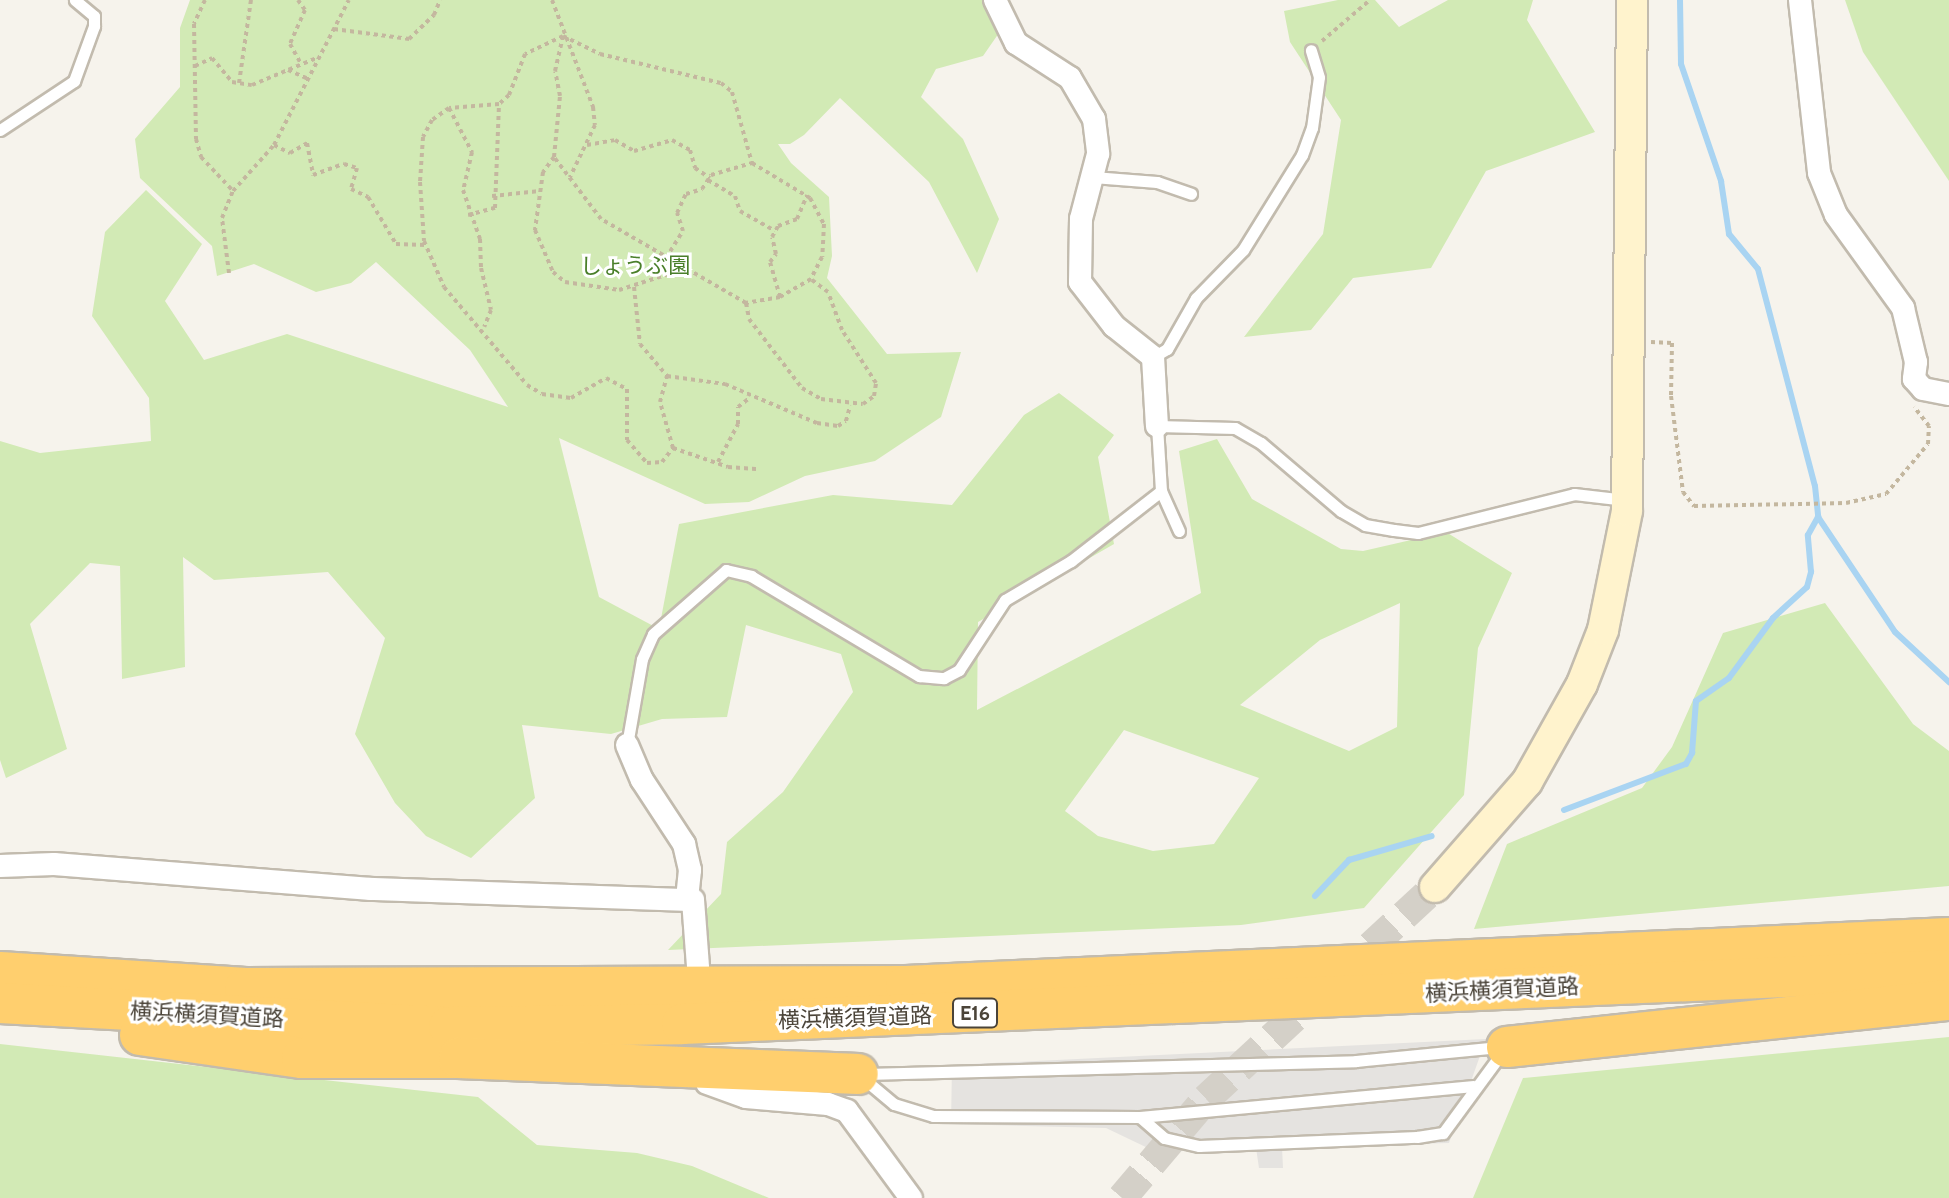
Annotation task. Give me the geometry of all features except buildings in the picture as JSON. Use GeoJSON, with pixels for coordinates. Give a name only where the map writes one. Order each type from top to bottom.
{"type":"FeatureCollection","features":[{"type":"Feature","properties":{"kind":"highway"},"geometry":{"type":"LineString","coordinates":[[1619,952],[1949,917]]}},
{"type":"Feature","properties":{"kind":"highway","name":"横浜横須賀道路"},"geometry":{"type":"LineString","coordinates":[[0,972],[245,988],[906,986],[1214,976],[1619,952],[1949,938]]}},
{"type":"Feature","properties":{"kind":"highway","name":"横浜横須賀道路"},"geometry":{"type":"LineString","coordinates":[[0,1003],[449,1027],[682,1024],[1949,970]]}},
{"type":"Feature","properties":{"kind":"highway"},"geometry":{"type":"LineString","coordinates":[[1507,1047],[1949,1000]]}},
{"type":"Feature","properties":{"kind":"highway"},"geometry":{"type":"LineString","coordinates":[[0,1011],[302,1058],[459,1058],[858,1074]]}},
{"type":"Feature","properties":{"kind":"street"},"geometry":{"type":"LineString","coordinates":[[995,0],[1016,43],[1070,78],[1094,119],[1098,154],[1081,219],[1080,282],[1114,326],[1153,357],[1157,426]]}},
{"type":"Feature","properties":{"kind":"street"},"geometry":{"type":"LineString","coordinates":[[1435,887],[1527,782],[1582,684],[1603,630],[1627,500],[1632,0]]}},
{"type":"Feature","properties":{"kind":"street"},"geometry":{"type":"LineString","coordinates":[[1800,0],[1819,173],[1836,215],[1903,308],[1918,384],[1949,394]]}},
{"type":"Feature","properties":{"kind":"street"},"geometry":{"type":"LineString","coordinates":[[627,745],[642,780],[684,844],[690,870],[687,899]]}},
{"type":"Feature","properties":{"kind":"street"},"geometry":{"type":"LineString","coordinates":[[0,866],[54,864],[371,889],[687,899],[693,900],[698,967]]}},
{"type":"Feature","properties":{"kind":"street"},"geometry":{"type":"LineString","coordinates":[[707,1083],[746,1097],[828,1104],[847,1111],[911,1198]]}},
{"type":"Feature","properties":{"kind":"lane"},"geometry":{"type":"LineString","coordinates":[[0,130],[74,81],[94,26],[94,16],[75,0]]}},
{"type":"Feature","properties":{"kind":"lane"},"geometry":{"type":"LineString","coordinates":[[1153,357],[1167,349],[1196,298],[1243,250],[1302,155],[1312,128],[1319,77],[1311,50]]}},
{"type":"Feature","properties":{"kind":"lane"},"geometry":{"type":"LineString","coordinates":[[1093,177],[1157,182],[1191,194]]}},
{"type":"Feature","properties":{"kind":"lane"},"geometry":{"type":"LineString","coordinates":[[1179,531],[1161,491],[1157,426],[1235,428],[1261,443],[1341,511],[1365,525],[1394,530],[1418,533],[1574,494],[1627,500]]}},
{"type":"Feature","properties":{"kind":"lane"},"geometry":{"type":"LineString","coordinates":[[627,745],[642,659],[653,634],[704,584],[726,570],[751,576],[919,676],[944,678],[959,670],[1005,600],[1071,561],[1161,491]]}},
{"type":"Feature","properties":{"kind":"lane"},"geometry":{"type":"LineString","coordinates":[[858,1074],[1356,1061],[1507,1047]]}},
{"type":"Feature","properties":{"kind":"lane"},"geometry":{"type":"LineString","coordinates":[[1140,1117],[1164,1138],[1199,1146],[1417,1137],[1443,1133],[1461,1113],[1474,1086],[1507,1047]]}},
{"type":"Feature","properties":{"kind":"lane"},"geometry":{"type":"LineString","coordinates":[[858,1074],[894,1104],[933,1116],[1140,1117],[1474,1086]]}},
{"type":"Feature","properties":{"kind":"path"},"geometry":{"type":"LineString","coordinates":[[205,0],[194,24],[201,157],[233,191]]}},
{"type":"Feature","properties":{"kind":"path"},"geometry":{"type":"LineString","coordinates":[[239,83],[251,0]]}},
{"type":"Feature","properties":{"kind":"path"},"geometry":{"type":"LineString","coordinates":[[298,0],[305,10],[290,44],[300,62]]}},
{"type":"Feature","properties":{"kind":"path"},"geometry":{"type":"LineString","coordinates":[[229,273],[222,218],[233,191],[274,145],[349,0]]}},
{"type":"Feature","properties":{"kind":"path"},"geometry":{"type":"LineString","coordinates":[[334,29],[409,39],[434,15],[440,0]]}},
{"type":"Feature","properties":{"kind":"path"},"geometry":{"type":"LineString","coordinates":[[552,0],[563,36],[580,64],[595,125],[570,177]]}},
{"type":"Feature","properties":{"kind":"path"},"geometry":{"type":"LineString","coordinates":[[1311,50],[1370,0]]}},
{"type":"Feature","properties":{"kind":"path"},"geometry":{"type":"LineString","coordinates":[[563,36],[525,54],[509,95],[499,104],[449,108],[432,120],[423,137],[420,182],[425,245],[444,287],[484,328],[527,385],[542,394],[571,398],[606,378],[618,380],[627,389],[627,440],[634,452],[647,463],[662,462],[673,448]]}},
{"type":"Feature","properties":{"kind":"path"},"geometry":{"type":"LineString","coordinates":[[563,36],[555,71],[560,96],[554,157],[543,172],[535,230],[553,272],[565,282],[589,287],[634,287],[684,268]]}},
{"type":"Feature","properties":{"kind":"path"},"geometry":{"type":"LineString","coordinates":[[554,157],[601,219],[746,303],[780,297],[811,279],[822,257],[824,224],[807,195],[752,163],[735,99],[721,83],[600,54],[563,36]]}},
{"type":"Feature","properties":{"kind":"path"},"geometry":{"type":"LineString","coordinates":[[195,66],[212,58],[225,76],[252,85],[300,62],[319,57]]}},
{"type":"Feature","properties":{"kind":"path"},"geometry":{"type":"LineString","coordinates":[[288,70],[308,79]]}},
{"type":"Feature","properties":{"kind":"path"},"geometry":{"type":"LineString","coordinates":[[468,215],[495,208],[492,196],[499,104]]}},
{"type":"Feature","properties":{"kind":"path"},"geometry":{"type":"LineString","coordinates":[[449,108],[472,152],[463,190],[468,215],[480,239],[481,268],[491,310],[484,328]]}},
{"type":"Feature","properties":{"kind":"path"},"geometry":{"type":"LineString","coordinates":[[587,145],[615,140],[634,151],[672,140],[690,150],[695,168],[735,196],[740,211],[775,231]]}},
{"type":"Feature","properties":{"kind":"path"},"geometry":{"type":"LineString","coordinates":[[274,145],[290,153],[307,143],[313,175],[344,164],[357,168],[351,189],[368,197],[396,244],[425,245]]}},
{"type":"Feature","properties":{"kind":"path"},"geometry":{"type":"LineString","coordinates":[[666,258],[683,231],[677,213],[686,194],[702,189],[709,179],[752,163]]}},
{"type":"Feature","properties":{"kind":"path"},"geometry":{"type":"LineString","coordinates":[[492,196],[540,191]]}},
{"type":"Feature","properties":{"kind":"path"},"geometry":{"type":"LineString","coordinates":[[775,231],[797,219],[807,195]]}},
{"type":"Feature","properties":{"kind":"path"},"geometry":{"type":"LineString","coordinates":[[775,231],[776,254],[770,262],[780,297]]}},
{"type":"Feature","properties":{"kind":"path"},"geometry":{"type":"LineString","coordinates":[[746,303],[749,319],[802,388],[850,406],[874,396],[876,383],[842,330],[828,292],[811,279]]}},
{"type":"Feature","properties":{"kind":"path"},"geometry":{"type":"LineString","coordinates":[[634,287],[640,344],[667,376],[725,384],[796,416],[838,426],[846,421],[850,406]]}},
{"type":"Feature","properties":{"kind":"path"},"geometry":{"type":"LineString","coordinates":[[1629,341],[1672,343],[1671,396],[1683,492],[1694,506],[1710,509],[1846,503],[1886,494],[1928,444],[1929,426],[1914,409],[1918,384]]}},
{"type":"Feature","properties":{"kind":"path"},"geometry":{"type":"LineString","coordinates":[[667,376],[660,402],[673,448]]}},
{"type":"Feature","properties":{"kind":"path"},"geometry":{"type":"LineString","coordinates":[[718,462],[738,424],[738,407],[751,397]]}},
{"type":"Feature","properties":{"kind":"path"},"geometry":{"type":"LineString","coordinates":[[673,448],[718,462],[759,469]]}},
{"type":"Feature","properties":{"kind":"green space","name":"しょうぶ園"},"geometry":{"type":"Polygon","coordinates":[[[190,0],[991,0],[1001,30],[983,56],[936,69],[921,97],[963,139],[999,219],[977,273],[929,182],[840,98],[804,135],[790,144],[778,144],[791,163],[829,197],[832,256],[827,278],[887,354],[961,352],[941,417],[875,461],[805,476],[749,502],[705,504],[559,438],[599,597],[659,629],[679,524],[833,495],[952,505],[1024,415],[1059,393],[1114,435],[1098,457],[1114,544],[978,622],[977,710],[1201,593],[1179,451],[1217,439],[1252,499],[1341,549],[1363,551],[1446,532],[1512,573],[1478,648],[1464,795],[1364,908],[1241,925],[668,950],[721,894],[727,842],[783,792],[853,692],[841,654],[746,625],[727,717],[662,719],[611,734],[522,725],[535,798],[471,858],[426,836],[395,803],[355,734],[385,638],[328,572],[214,580],[183,557],[185,667],[122,679],[120,566],[90,563],[30,624],[67,749],[6,778],[0,760],[0,441],[40,453],[151,441],[149,398],[92,316],[105,232],[146,190],[202,244],[165,301],[204,360],[287,334],[508,407],[470,350],[376,262],[351,283],[316,292],[254,264],[217,276],[212,246],[140,178],[135,139],[180,87],[180,28],[190,0]],[[1400,603],[1320,640],[1240,705],[1349,751],[1397,727],[1400,603]],[[1124,730],[1065,811],[1098,836],[1153,851],[1214,844],[1259,778],[1124,730]]]}},
{"type":"Feature","properties":{"kind":"green space"},"geometry":{"type":"Polygon","coordinates":[[[1338,0],[1375,0],[1399,27],[1448,0],[1533,0],[1527,20],[1595,132],[1486,171],[1431,268],[1353,278],[1311,330],[1244,337],[1323,234],[1341,120],[1290,42],[1284,11],[1338,0]]]}},
{"type":"Feature","properties":{"kind":"green space"},"geometry":{"type":"Polygon","coordinates":[[[1845,0],[1949,0],[1949,181],[1863,52],[1845,0]]]}},
{"type":"Feature","properties":{"kind":"green space"},"geometry":{"type":"Polygon","coordinates":[[[1825,603],[1913,724],[1949,751],[1949,886],[1474,929],[1507,844],[1642,788],[1672,747],[1723,633],[1825,603]]]}},
{"type":"Feature","properties":{"kind":"green space"},"geometry":{"type":"Polygon","coordinates":[[[1949,1037],[1949,1198],[1473,1198],[1523,1078],[1949,1037]]]}},
{"type":"Feature","properties":{"kind":"green space"},"geometry":{"type":"Polygon","coordinates":[[[0,1044],[478,1097],[537,1145],[637,1153],[692,1166],[769,1198],[0,1198],[0,1044]]]}},
{"type":"Feature","properties":{"kind":"shaded area"},"geometry":{"type":"Polygon","coordinates":[[[1486,1039],[1449,1143],[1282,1147],[1283,1168],[1259,1168],[1256,1148],[1152,1150],[1106,1128],[951,1124],[952,1065],[1486,1039]]]}},
{"type":"Feature","properties":{"kind":"waterway"},"geometry":{"type":"LineString","coordinates":[[1680,0],[1681,64],[1721,181],[1729,234],[1758,269],[1815,486],[1818,517],[1895,632],[1949,682]]}},
{"type":"Feature","properties":{"kind":"waterway"},"geometry":{"type":"LineString","coordinates":[[1564,810],[1686,764],[1692,753],[1696,701],[1729,678],[1773,618],[1807,587],[1811,572],[1808,535],[1818,517]]}},
{"type":"Feature","properties":{"kind":"waterway"},"geometry":{"type":"LineString","coordinates":[[1315,896],[1349,860],[1432,836]]}},
{"type":"Feature","properties":{"kind":"tunnel"},"geometry":{"type":"LineString","coordinates":[[1122,1198],[1206,1099],[1435,887]]}}]}
